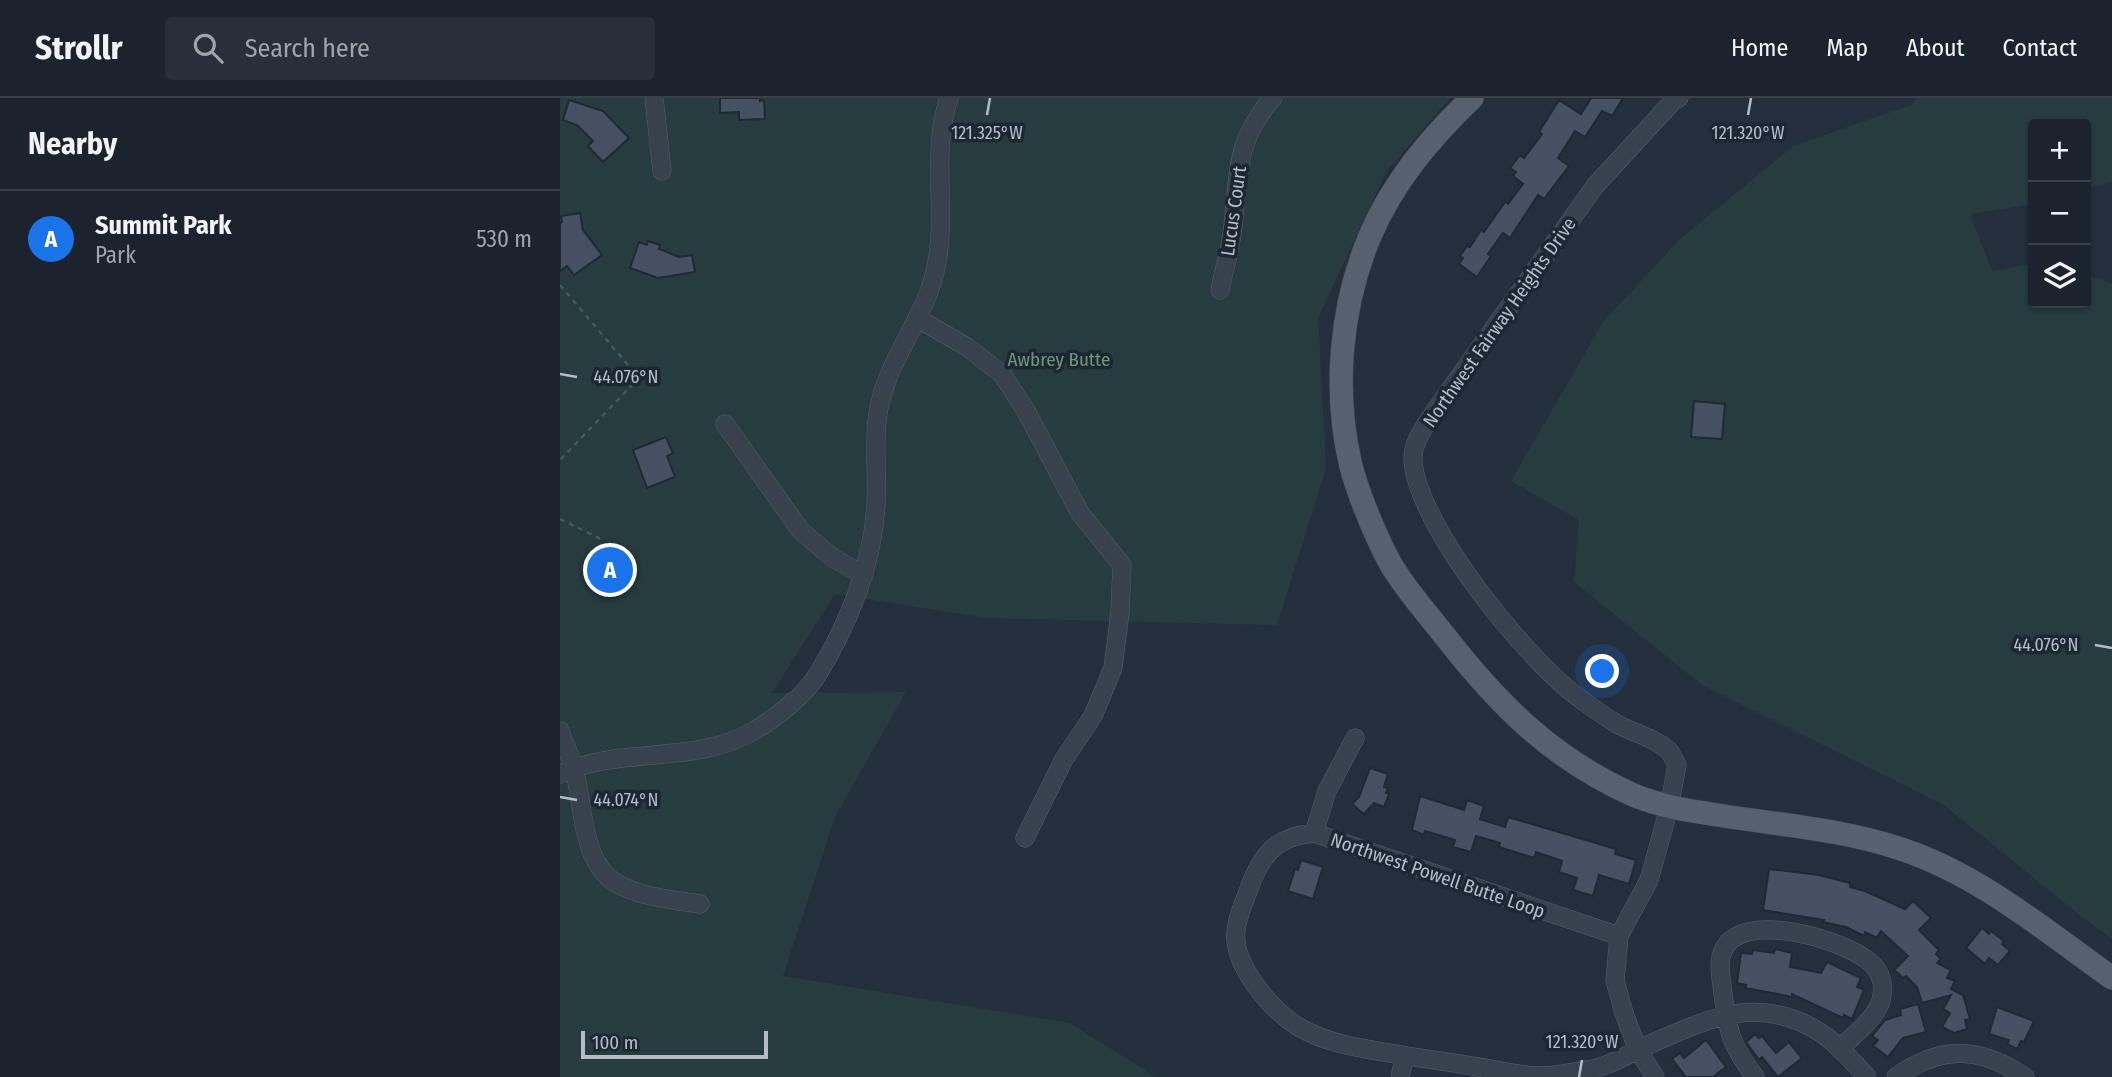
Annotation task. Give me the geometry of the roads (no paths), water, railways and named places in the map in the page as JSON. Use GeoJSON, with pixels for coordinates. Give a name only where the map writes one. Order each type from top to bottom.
{"type":"FeatureCollection","features":[{"type":"Feature","properties":{"kind":"main road"},"geometry":{"type":"LineString","coordinates":[[1472,98],[1421,151],[1393,191],[1370,236],[1354,284],[1344,334],[1342,384],[1351,468],[1377,537],[1395,573],[1481,682],[1514,717],[1561,753],[1631,794],[1669,808],[1841,834],[1900,848],[1968,877],[2112,978]]}},
{"type":"Feature","properties":{"kind":"street"},"geometry":{"type":"LineString","coordinates":[[654,98],[662,171]]}},
{"type":"Feature","properties":{"kind":"street"},"geometry":{"type":"LineString","coordinates":[[567,770],[598,761],[715,747],[754,731],[780,713],[817,676],[864,575],[873,541],[876,440],[881,400],[891,370],[929,292],[936,267],[939,243],[939,140],[948,98]]}},
{"type":"Feature","properties":{"kind":"street","name":"Lucus Court"},"geometry":{"type":"LineString","coordinates":[[1220,290],[1233,229],[1238,166],[1247,138],[1273,98]]}},
{"type":"Feature","properties":{"kind":"street","name":"Northwest Fairway Heights Drive"},"geometry":{"type":"LineString","coordinates":[[1619,936],[1649,880],[1669,808],[1677,765],[1669,751],[1617,724],[1579,699],[1531,653],[1452,554],[1423,501],[1413,458],[1416,441],[1430,418],[1595,186],[1674,100],[1679,98]]}},
{"type":"Feature","properties":{"kind":"street"},"geometry":{"type":"LineString","coordinates":[[917,318],[967,347],[1002,374],[1026,411],[1080,513],[1122,565],[1113,668],[1093,716],[1064,760],[1025,838]]}},
{"type":"Feature","properties":{"kind":"street"},"geometry":{"type":"LineString","coordinates":[[725,424],[801,531],[833,558],[864,575]]}},
{"type":"Feature","properties":{"kind":"street"},"geometry":{"type":"LineString","coordinates":[[560,731],[567,770],[598,868],[624,888],[656,897],[700,904]]}},
{"type":"Feature","properties":{"kind":"street"},"geometry":{"type":"LineString","coordinates":[[1314,833],[1327,791],[1355,738]]}},
{"type":"Feature","properties":{"kind":"street","name":"Northwest Powell Butte Loop"},"geometry":{"type":"LineString","coordinates":[[1619,936],[1314,833],[1294,835],[1268,852],[1257,868],[1235,933],[1237,949],[1244,967],[1259,990],[1277,1010],[1313,1035],[1346,1045],[1539,1077],[1593,1073],[1704,1020],[1748,1011],[1779,1015],[1821,1033],[1867,1077]]}},
{"type":"Feature","properties":{"kind":"street"},"geometry":{"type":"LineString","coordinates":[[1755,1077],[1736,1052],[1730,1039],[1720,966],[1729,941],[1739,934],[1754,930],[1778,931],[1825,940],[1867,959],[1876,967],[1883,994],[1879,1008],[1840,1049]]}},
{"type":"Feature","properties":{"kind":"street"},"geometry":{"type":"LineString","coordinates":[[1619,936],[1615,981],[1638,1050],[1655,1077]]}},
{"type":"Feature","properties":{"kind":"street"},"geometry":{"type":"LineString","coordinates":[[1896,1077],[1932,1056],[1957,1053],[1980,1054],[2004,1063],[2025,1077]]}},
{"type":"Feature","properties":{"kind":"street"},"geometry":{"type":"LineString","coordinates":[[1400,1077],[1405,1055]]}},
{"type":"Feature","properties":{"kind":"place","name":"Summit Park"},"geometry":{"type":"Point","coordinates":[610,570]}},
{"type":"Feature","properties":{"kind":"park label","name":"Awbrey Butte"},"geometry":{"type":"Point","coordinates":[1059,359]}}]}
